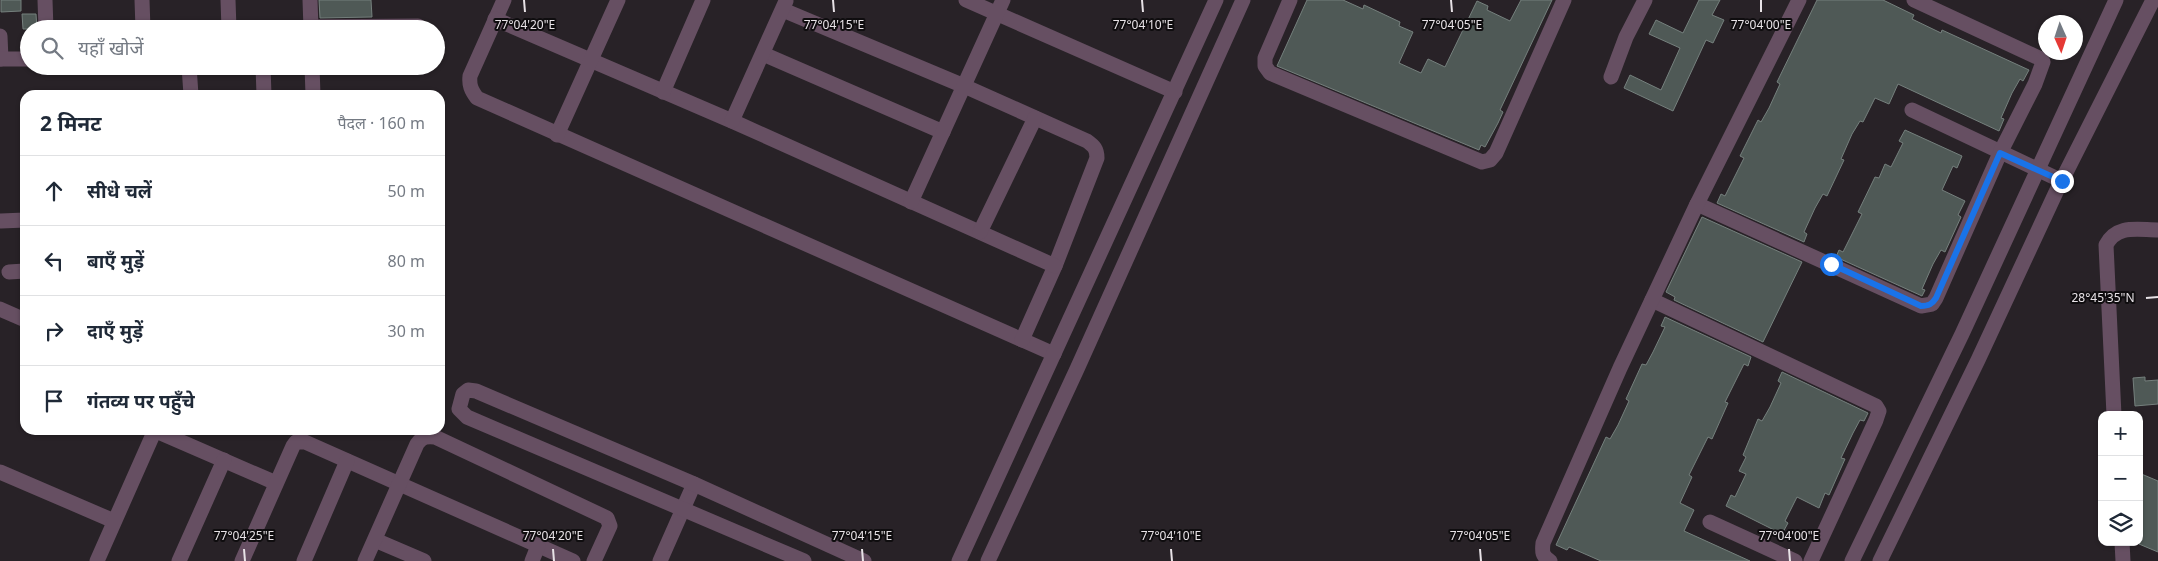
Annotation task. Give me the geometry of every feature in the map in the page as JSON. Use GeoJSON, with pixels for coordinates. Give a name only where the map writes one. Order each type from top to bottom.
{"type":"FeatureCollection","features":[{"type":"Feature","properties":{"kind":"street"},"geometry":{"type":"LineString","coordinates":[[45,0],[46,20]]}},
{"type":"Feature","properties":{"kind":"street"},"geometry":{"type":"LineString","coordinates":[[142,0],[143,20]]}},
{"type":"Feature","properties":{"kind":"street"},"geometry":{"type":"LineString","coordinates":[[228,0],[229,20]]}},
{"type":"Feature","properties":{"kind":"street"},"geometry":{"type":"LineString","coordinates":[[310,0],[311,20]]}},
{"type":"Feature","properties":{"kind":"street"},"geometry":{"type":"LineString","coordinates":[[504,0],[470,76],[469,84],[471,91],[485,103],[1054,354]]}},
{"type":"Feature","properties":{"kind":"street"},"geometry":{"type":"LineString","coordinates":[[558,135],[618,0]]}},
{"type":"Feature","properties":{"kind":"street"},"geometry":{"type":"LineString","coordinates":[[663,92],[703,0]]}},
{"type":"Feature","properties":{"kind":"street"},"geometry":{"type":"LineString","coordinates":[[966,0],[1000,7],[1175,92]]}},
{"type":"Feature","properties":{"kind":"street"},"geometry":{"type":"LineString","coordinates":[[959,561],[1216,0]]}},
{"type":"Feature","properties":{"kind":"street"},"geometry":{"type":"LineString","coordinates":[[988,561],[1077,369],[1243,0]]}},
{"type":"Feature","properties":{"kind":"street"},"geometry":{"type":"LineString","coordinates":[[1290,0],[1265,58],[1265,66],[1270,73],[1482,162],[1490,160],[1496,152],[1564,0]]}},
{"type":"Feature","properties":{"kind":"street"},"geometry":{"type":"LineString","coordinates":[[1611,77],[1626,37],[1645,0]]}},
{"type":"Feature","properties":{"kind":"street"},"geometry":{"type":"LineString","coordinates":[[1550,561],[1544,557],[1542,551],[1543,543],[1652,300],[1799,0]]}},
{"type":"Feature","properties":{"kind":"street"},"geometry":{"type":"LineString","coordinates":[[1698,204],[1921,306],[1932,304],[2000,153],[2035,84],[2043,62],[2039,58],[1914,0]]}},
{"type":"Feature","properties":{"kind":"street"},"geometry":{"type":"LineString","coordinates":[[1852,561],[1962,334],[2116,0]]}},
{"type":"Feature","properties":{"kind":"street"},"geometry":{"type":"LineString","coordinates":[[1880,561],[1978,360],[2062,181],[2152,0]]}},
{"type":"Feature","properties":{"kind":"street"},"geometry":{"type":"LineString","coordinates":[[732,121],[785,5],[1087,141],[1097,151],[1097,158],[1056,266],[1022,340]]}},
{"type":"Feature","properties":{"kind":"street"},"geometry":{"type":"LineString","coordinates":[[912,202],[1000,7]]}},
{"type":"Feature","properties":{"kind":"street"},"geometry":{"type":"LineString","coordinates":[[495,19],[732,121],[1056,266]]}},
{"type":"Feature","properties":{"kind":"street"},"geometry":{"type":"LineString","coordinates":[[0,36],[1,59],[20,60]]}},
{"type":"Feature","properties":{"kind":"street"},"geometry":{"type":"LineString","coordinates":[[763,54],[943,132]]}},
{"type":"Feature","properties":{"kind":"street"},"geometry":{"type":"LineString","coordinates":[[190,75],[191,90]]}},
{"type":"Feature","properties":{"kind":"street"},"geometry":{"type":"LineString","coordinates":[[263,75],[264,90]]}},
{"type":"Feature","properties":{"kind":"street"},"geometry":{"type":"LineString","coordinates":[[312,75],[313,90]]}},
{"type":"Feature","properties":{"kind":"street"},"geometry":{"type":"LineString","coordinates":[[1912,110],[2037,171],[2062,181]]}},
{"type":"Feature","properties":{"kind":"street"},"geometry":{"type":"LineString","coordinates":[[980,232],[1035,118]]}},
{"type":"Feature","properties":{"kind":"street"},"geometry":{"type":"LineString","coordinates":[[1,221],[20,220]]}},
{"type":"Feature","properties":{"kind":"street"},"geometry":{"type":"LineString","coordinates":[[2114,411],[2106,244],[2111,235],[2123,229],[2158,230]]}},
{"type":"Feature","properties":{"kind":"street"},"geometry":{"type":"LineString","coordinates":[[10,272],[20,271]]}},
{"type":"Feature","properties":{"kind":"street"},"geometry":{"type":"LineString","coordinates":[[1652,300],[1876,406],[1878,411],[1876,420],[1811,561]]}},
{"type":"Feature","properties":{"kind":"street"},"geometry":{"type":"LineString","coordinates":[[0,309],[20,318]]}},
{"type":"Feature","properties":{"kind":"street"},"geometry":{"type":"LineString","coordinates":[[804,561],[468,417],[459,409],[463,394],[468,390],[476,391],[694,484],[864,561]]}},
{"type":"Feature","properties":{"kind":"street"},"geometry":{"type":"LineString","coordinates":[[96,561],[152,435]]}},
{"type":"Feature","properties":{"kind":"street"},"geometry":{"type":"LineString","coordinates":[[166,435],[276,483]]}},
{"type":"Feature","properties":{"kind":"street"},"geometry":{"type":"LineString","coordinates":[[365,561],[399,484],[422,438],[435,437],[607,518],[610,526],[594,561]]}},
{"type":"Feature","properties":{"kind":"street"},"geometry":{"type":"LineString","coordinates":[[242,561],[292,446],[296,442],[305,442],[573,561]]}},
{"type":"Feature","properties":{"kind":"street"},"geometry":{"type":"LineString","coordinates":[[179,561],[224,460]]}},
{"type":"Feature","properties":{"kind":"street"},"geometry":{"type":"LineString","coordinates":[[304,561],[347,462]]}},
{"type":"Feature","properties":{"kind":"street"},"geometry":{"type":"LineString","coordinates":[[0,472],[114,521]]}},
{"type":"Feature","properties":{"kind":"street"},"geometry":{"type":"LineString","coordinates":[[660,561],[694,484]]}},
{"type":"Feature","properties":{"kind":"street"},"geometry":{"type":"LineString","coordinates":[[1710,522],[1795,561]]}},
{"type":"Feature","properties":{"kind":"street"},"geometry":{"type":"LineString","coordinates":[[375,540],[424,561]]}},
{"type":"Feature","properties":{"kind":"street"},"geometry":{"type":"LineString","coordinates":[[532,561],[538,546]]}},
{"type":"Feature","properties":{"kind":"street"},"geometry":{"type":"LineString","coordinates":[[2122,546],[2123,561]]}},
{"type":"Feature","properties":{"kind":"building"},"geometry":{"type":"Polygon","coordinates":[[[1,0],[21,0],[21,11],[1,12],[1,0]]]}},
{"type":"Feature","properties":{"kind":"building"},"geometry":{"type":"Polygon","coordinates":[[[319,0],[371,0],[372,17],[320,18],[319,0]]]}},
{"type":"Feature","properties":{"kind":"building"},"geometry":{"type":"Polygon","coordinates":[[[1307,0],[1343,0],[1363,9],[1364,5],[1400,22],[1399,26],[1413,32],[1399,63],[1421,73],[1428,59],[1445,67],[1477,1],[1488,6],[1487,10],[1510,21],[1521,0],[1552,0],[1500,110],[1503,112],[1498,123],[1485,147],[1481,145],[1479,150],[1277,66],[1307,0]]]}},
{"type":"Feature","properties":{"kind":"building"},"geometry":{"type":"Polygon","coordinates":[[[1699,0],[1720,0],[1712,15],[1724,20],[1713,43],[1706,40],[1673,111],[1624,88],[1630,75],[1661,90],[1680,48],[1649,34],[1656,20],[1683,33],[1699,0]]]}},
{"type":"Feature","properties":{"kind":"building"},"geometry":{"type":"Polygon","coordinates":[[[1817,0],[1883,0],[1914,15],[1912,19],[1941,33],[1942,30],[2029,70],[2023,81],[2020,79],[2012,93],[2001,118],[2004,119],[1999,131],[1898,84],[1889,104],[1875,98],[1863,122],[1860,121],[1852,134],[1841,159],[1844,160],[1827,196],[1823,194],[1815,208],[1804,232],[1807,234],[1804,242],[1717,203],[1721,194],[1725,196],[1744,158],[1740,156],[1758,120],[1761,122],[1769,108],[1780,84],[1777,82],[1817,0]]]}},
{"type":"Feature","properties":{"kind":"building"},"geometry":{"type":"Polygon","coordinates":[[[22,14],[36,14],[36,20],[22,20],[22,14]]]}},
{"type":"Feature","properties":{"kind":"building"},"geometry":{"type":"Polygon","coordinates":[[[1905,130],[1962,156],[1957,168],[1953,166],[1942,190],[1965,201],[1958,215],[1961,217],[1945,252],[1941,250],[1933,264],[1922,289],[1925,290],[1922,296],[1836,257],[1839,250],[1843,252],[1862,214],[1858,212],[1875,177],[1879,178],[1885,164],[1891,167],[1903,143],[1899,141],[1905,130]]]}},
{"type":"Feature","properties":{"kind":"building"},"geometry":{"type":"Polygon","coordinates":[[[1702,217],[1802,262],[1763,342],[1674,300],[1675,297],[1666,292],[1702,217]]]}},
{"type":"Feature","properties":{"kind":"building"},"geometry":{"type":"Polygon","coordinates":[[[1665,317],[1751,357],[1748,366],[1744,364],[1725,402],[1728,403],[1712,439],[1708,437],[1689,475],[1692,477],[1680,503],[1694,510],[1684,531],[1750,561],[1601,561],[1569,547],[1567,550],[1556,545],[1606,437],[1610,439],[1618,425],[1629,401],[1626,399],[1642,364],[1646,365],[1665,327],[1661,326],[1665,317]]]}},
{"type":"Feature","properties":{"kind":"building"},"geometry":{"type":"Polygon","coordinates":[[[1782,372],[1868,413],[1864,421],[1860,420],[1841,458],[1845,459],[1829,495],[1825,493],[1819,508],[1797,497],[1785,521],[1788,523],[1782,534],[1726,506],[1731,495],[1735,497],[1746,474],[1739,471],[1746,457],[1743,455],[1758,419],[1762,421],[1770,407],[1781,383],[1778,381],[1782,372]]]}},
{"type":"Feature","properties":{"kind":"building"},"geometry":{"type":"Polygon","coordinates":[[[2145,377],[2145,381],[2158,380],[2158,404],[2135,406],[2133,378],[2145,377]]]}},
{"type":"Feature","properties":{"kind":"building"},"geometry":{"type":"Polygon","coordinates":[[[2143,475],[2158,481],[2158,552],[2143,546],[2143,475]]]}},
{"type":"Feature","properties":{"kind":"route"},"geometry":{"type":"LineString","coordinates":[[1831,264],[1921,306],[1927,306],[1932,304],[1936,298],[2000,153],[2062,181]]}}]}
